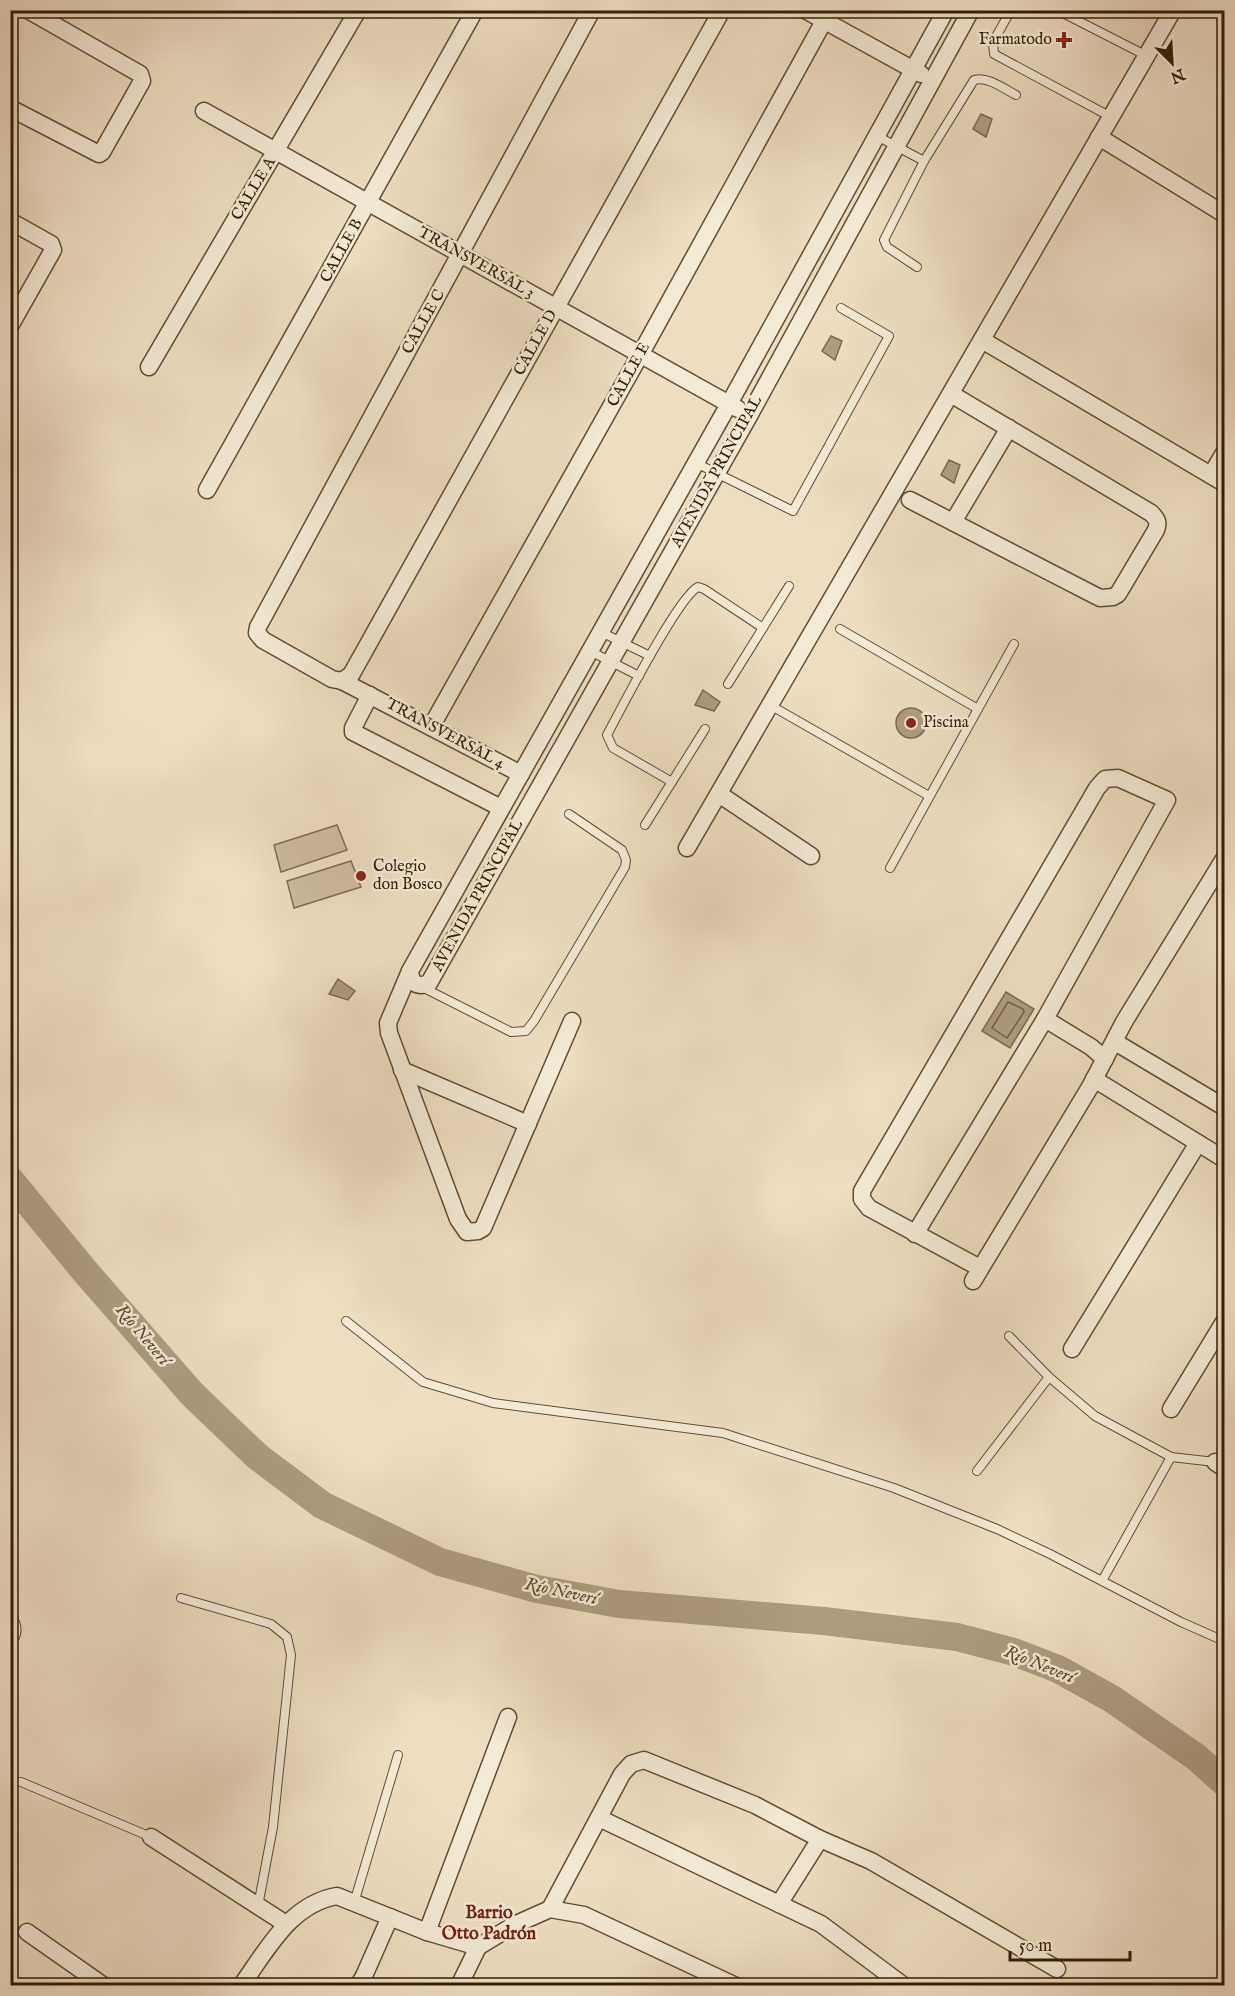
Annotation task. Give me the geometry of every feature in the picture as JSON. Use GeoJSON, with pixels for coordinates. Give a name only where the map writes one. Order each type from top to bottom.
{"type":"FeatureCollection","features":[{"type":"Feature","properties":{"kind":"street"},"geometry":{"type":"LineString","coordinates":[[10,108],[99,154],[142,81],[140,74],[28,10]]}},
{"type":"Feature","properties":{"kind":"street","name":"CALLE A"},"geometry":{"type":"LineString","coordinates":[[149,367],[277,152],[358,10]]}},
{"type":"Feature","properties":{"kind":"street","name":"CALLE B"},"geometry":{"type":"LineString","coordinates":[[207,490],[475,10]]}},
{"type":"Feature","properties":{"kind":"street","name":"CALLE C"},"geometry":{"type":"LineString","coordinates":[[257,633],[258,627],[592,10]]}},
{"type":"Feature","properties":{"kind":"street","name":"CALLE D"},"geometry":{"type":"LineString","coordinates":[[346,678],[722,10]]}},
{"type":"Feature","properties":{"kind":"street"},"geometry":{"type":"LineString","coordinates":[[805,10],[933,81]]}},
{"type":"Feature","properties":{"kind":"street","name":"AVENIDA PRINCIPAL"},"geometry":{"type":"LineString","coordinates":[[946,10],[729,404],[410,971],[414,984],[419,986],[429,983],[749,416],[971,10]]}},
{"type":"Feature","properties":{"kind":"street"},"geometry":{"type":"LineString","coordinates":[[687,848],[1173,10]]}},
{"type":"Feature","properties":{"kind":"street","name":"CALLE E"},"geometry":{"type":"LineString","coordinates":[[431,727],[824,21]]}},
{"type":"Feature","properties":{"kind":"street","name":"TRANSVERSAL 3"},"geometry":{"type":"LineString","coordinates":[[204,111],[749,416]]}},
{"type":"Feature","properties":{"kind":"street"},"geometry":{"type":"LineString","coordinates":[[1099,137],[1224,213]]}},
{"type":"Feature","properties":{"kind":"street"},"geometry":{"type":"LineString","coordinates":[[10,221],[51,244],[53,250],[10,326]]}},
{"type":"Feature","properties":{"kind":"street"},"geometry":{"type":"LineString","coordinates":[[982,340],[1218,479],[1224,453]]}},
{"type":"Feature","properties":{"kind":"street"},"geometry":{"type":"LineString","coordinates":[[910,500],[1100,598],[1113,597],[1118,594],[1156,530],[1157,519],[1151,513],[951,394]]}},
{"type":"Feature","properties":{"kind":"street"},"geometry":{"type":"LineString","coordinates":[[953,522],[1009,428]]}},
{"type":"Feature","properties":{"kind":"street","name":"TRANSVERSAL 4"},"geometry":{"type":"LineString","coordinates":[[257,633],[262,640],[332,679],[346,678],[370,694],[521,774]]}},
{"type":"Feature","properties":{"kind":"street"},"geometry":{"type":"LineString","coordinates":[[370,694],[353,732],[501,808]]}},
{"type":"Feature","properties":{"kind":"street"},"geometry":{"type":"LineString","coordinates":[[915,1234],[1045,1019],[1167,800],[1118,778],[1105,779],[1097,788],[862,1191],[862,1199],[868,1208],[915,1234],[976,1274],[1090,1087],[1124,1022],[1224,859]]}},
{"type":"Feature","properties":{"kind":"street"},"geometry":{"type":"LineString","coordinates":[[718,794],[811,856]]}},
{"type":"Feature","properties":{"kind":"street"},"geometry":{"type":"LineString","coordinates":[[410,971],[388,1023],[389,1033],[458,1219],[467,1232],[483,1228],[572,1021]]}},
{"type":"Feature","properties":{"kind":"street"},"geometry":{"type":"LineString","coordinates":[[1045,1019],[1091,1047],[1105,1059]]}},
{"type":"Feature","properties":{"kind":"street"},"geometry":{"type":"LineString","coordinates":[[1115,1042],[1224,1105]]}},
{"type":"Feature","properties":{"kind":"street"},"geometry":{"type":"LineString","coordinates":[[402,1070],[528,1124]]}},
{"type":"Feature","properties":{"kind":"street"},"geometry":{"type":"LineString","coordinates":[[1094,1078],[1224,1159]]}},
{"type":"Feature","properties":{"kind":"street"},"geometry":{"type":"LineString","coordinates":[[1072,1349],[1198,1143]]}},
{"type":"Feature","properties":{"kind":"street"},"geometry":{"type":"LineString","coordinates":[[1171,1409],[1224,1322]]}},
{"type":"Feature","properties":{"kind":"street"},"geometry":{"type":"LineString","coordinates":[[427,1932],[508,1717]]}},
{"type":"Feature","properties":{"kind":"street"},"geometry":{"type":"LineString","coordinates":[[550,1909],[627,1769],[631,1764],[644,1760],[755,1805],[820,1839],[871,1861],[1057,1969]]}},
{"type":"Feature","properties":{"kind":"street"},"geometry":{"type":"LineString","coordinates":[[599,1818],[821,1923],[904,1986]]}},
{"type":"Feature","properties":{"kind":"street"},"geometry":{"type":"LineString","coordinates":[[151,1837],[286,1924]]}},
{"type":"Feature","properties":{"kind":"street"},"geometry":{"type":"LineString","coordinates":[[779,1904],[820,1839]]}},
{"type":"Feature","properties":{"kind":"street"},"geometry":{"type":"LineString","coordinates":[[241,1986],[286,1924],[304,1909],[322,1899],[337,1896],[427,1932],[478,1947]]}},
{"type":"Feature","properties":{"kind":"street"},"geometry":{"type":"LineString","coordinates":[[459,1986],[478,1947],[514,1925],[550,1909],[584,1915],[736,1986]]}},
{"type":"Feature","properties":{"kind":"street"},"geometry":{"type":"LineString","coordinates":[[358,1986],[390,1917]]}},
{"type":"Feature","properties":{"kind":"street"},"geometry":{"type":"LineString","coordinates":[[27,1932],[104,1986]]}},
{"type":"Feature","properties":{"kind":"lane"},"geometry":{"type":"LineString","coordinates":[[1011,10],[993,42],[994,54],[1111,117]]}},
{"type":"Feature","properties":{"kind":"lane"},"geometry":{"type":"LineString","coordinates":[[1057,10],[1147,56]]}},
{"type":"Feature","properties":{"kind":"lane"},"geometry":{"type":"LineString","coordinates":[[917,267],[887,247],[884,240],[924,162],[974,80],[980,78],[987,80],[1016,95]]}},
{"type":"Feature","properties":{"kind":"lane"},"geometry":{"type":"LineString","coordinates":[[877,136],[924,162]]}},
{"type":"Feature","properties":{"kind":"lane"},"geometry":{"type":"LineString","coordinates":[[696,463],[793,511],[889,336],[841,308]]}},
{"type":"Feature","properties":{"kind":"lane"},"geometry":{"type":"LineString","coordinates":[[728,684],[789,586]]}},
{"type":"Feature","properties":{"kind":"lane"},"geometry":{"type":"LineString","coordinates":[[672,782],[613,748],[607,735],[650,656],[686,599],[698,587],[763,628]]}},
{"type":"Feature","properties":{"kind":"lane"},"geometry":{"type":"LineString","coordinates":[[840,628],[978,709]]}},
{"type":"Feature","properties":{"kind":"lane"},"geometry":{"type":"LineString","coordinates":[[601,632],[650,656]]}},
{"type":"Feature","properties":{"kind":"lane"},"geometry":{"type":"LineString","coordinates":[[890,868],[1014,645]]}},
{"type":"Feature","properties":{"kind":"lane"},"geometry":{"type":"LineString","coordinates":[[590,651],[639,676]]}},
{"type":"Feature","properties":{"kind":"lane"},"geometry":{"type":"LineString","coordinates":[[770,705],[929,796]]}},
{"type":"Feature","properties":{"kind":"lane"},"geometry":{"type":"LineString","coordinates":[[645,825],[705,729]]}},
{"type":"Feature","properties":{"kind":"lane"},"geometry":{"type":"LineString","coordinates":[[419,986],[511,1032],[526,1030],[534,1021],[625,867],[626,860],[622,850],[569,814]]}},
{"type":"Feature","properties":{"kind":"lane"},"geometry":{"type":"LineString","coordinates":[[346,1321],[423,1382],[493,1403],[723,1433],[894,1488],[997,1529],[1181,1622],[1224,1641]]}},
{"type":"Feature","properties":{"kind":"lane"},"geometry":{"type":"LineString","coordinates":[[1009,1336],[1049,1377],[1095,1416],[1171,1456],[1220,1465]]}},
{"type":"Feature","properties":{"kind":"lane"},"geometry":{"type":"LineString","coordinates":[[977,1471],[1049,1377]]}},
{"type":"Feature","properties":{"kind":"lane"},"geometry":{"type":"LineString","coordinates":[[1102,1581],[1171,1456]]}},
{"type":"Feature","properties":{"kind":"lane"},"geometry":{"type":"LineString","coordinates":[[181,1598],[271,1624],[288,1637],[291,1655],[273,1827],[258,1906]]}},
{"type":"Feature","properties":{"kind":"lane"},"geometry":{"type":"LineString","coordinates":[[10,1615],[18,1628],[10,1645]]}},
{"type":"Feature","properties":{"kind":"lane"},"geometry":{"type":"LineString","coordinates":[[354,1903],[398,1755]]}},
{"type":"Feature","properties":{"kind":"lane"},"geometry":{"type":"LineString","coordinates":[[21,1782],[151,1837]]}},
{"type":"Feature","properties":{"kind":"shaded area"},"geometry":{"type":"Polygon","coordinates":[[[337,825],[347,850],[281,872],[274,845],[337,825]]]}},
{"type":"Feature","properties":{"kind":"shaded area"},"geometry":{"type":"Polygon","coordinates":[[[351,861],[361,887],[294,908],[287,881],[351,861]]]}},
{"type":"Feature","properties":{"kind":"water"},"geometry":{"type":"Polygon","coordinates":[[[981,114],[992,119],[986,137],[973,129],[981,114]]]}},
{"type":"Feature","properties":{"kind":"water"},"geometry":{"type":"Polygon","coordinates":[[[831,336],[842,341],[835,360],[822,351],[831,336]]]}},
{"type":"Feature","properties":{"kind":"water"},"geometry":{"type":"Polygon","coordinates":[[[949,460],[960,465],[954,483],[941,475],[949,460]]]}},
{"type":"Feature","properties":{"kind":"water"},"geometry":{"type":"Polygon","coordinates":[[[703,690],[720,702],[714,711],[695,705],[703,690]]]}},
{"type":"Feature","properties":{"kind":"water","name":"Piscina"},"geometry":{"type":"Polygon","coordinates":[[[911,708],[922,712],[926,723],[922,734],[911,738],[900,734],[896,723],[900,712],[911,708]]]}},
{"type":"Feature","properties":{"kind":"water"},"geometry":{"type":"Polygon","coordinates":[[[338,979],[355,991],[348,1000],[329,994],[338,979]]]}},
{"type":"Feature","properties":{"kind":"water"},"geometry":{"type":"Polygon","coordinates":[[[1006,992],[1034,1009],[1010,1048],[982,1031],[1006,992]]]}},
{"type":"Feature","properties":{"kind":"waterway","name":"Río Neverí"},"geometry":{"type":"LineString","coordinates":[[10,1180],[83,1269],[192,1394],[258,1457],[322,1505],[440,1562],[537,1589],[619,1604],[824,1621],[957,1637],[1014,1652],[1058,1669],[1112,1699],[1196,1757],[1224,1782]]}},
{"type":"Feature","properties":{"kind":"place","name":"Farmatodo"},"geometry":{"type":"Point","coordinates":[1064,40]}},
{"type":"Feature","properties":{"kind":"place","name":"Piscina"},"geometry":{"type":"Point","coordinates":[911,723]}},
{"type":"Feature","properties":{"kind":"place","name":"Colegio don Bosco"},"geometry":{"type":"Point","coordinates":[361,876]}},
{"type":"Feature","properties":{"kind":"district","name":"Barrio Otto Padrón"},"geometry":{"type":"Point","coordinates":[489,1923]}}]}
